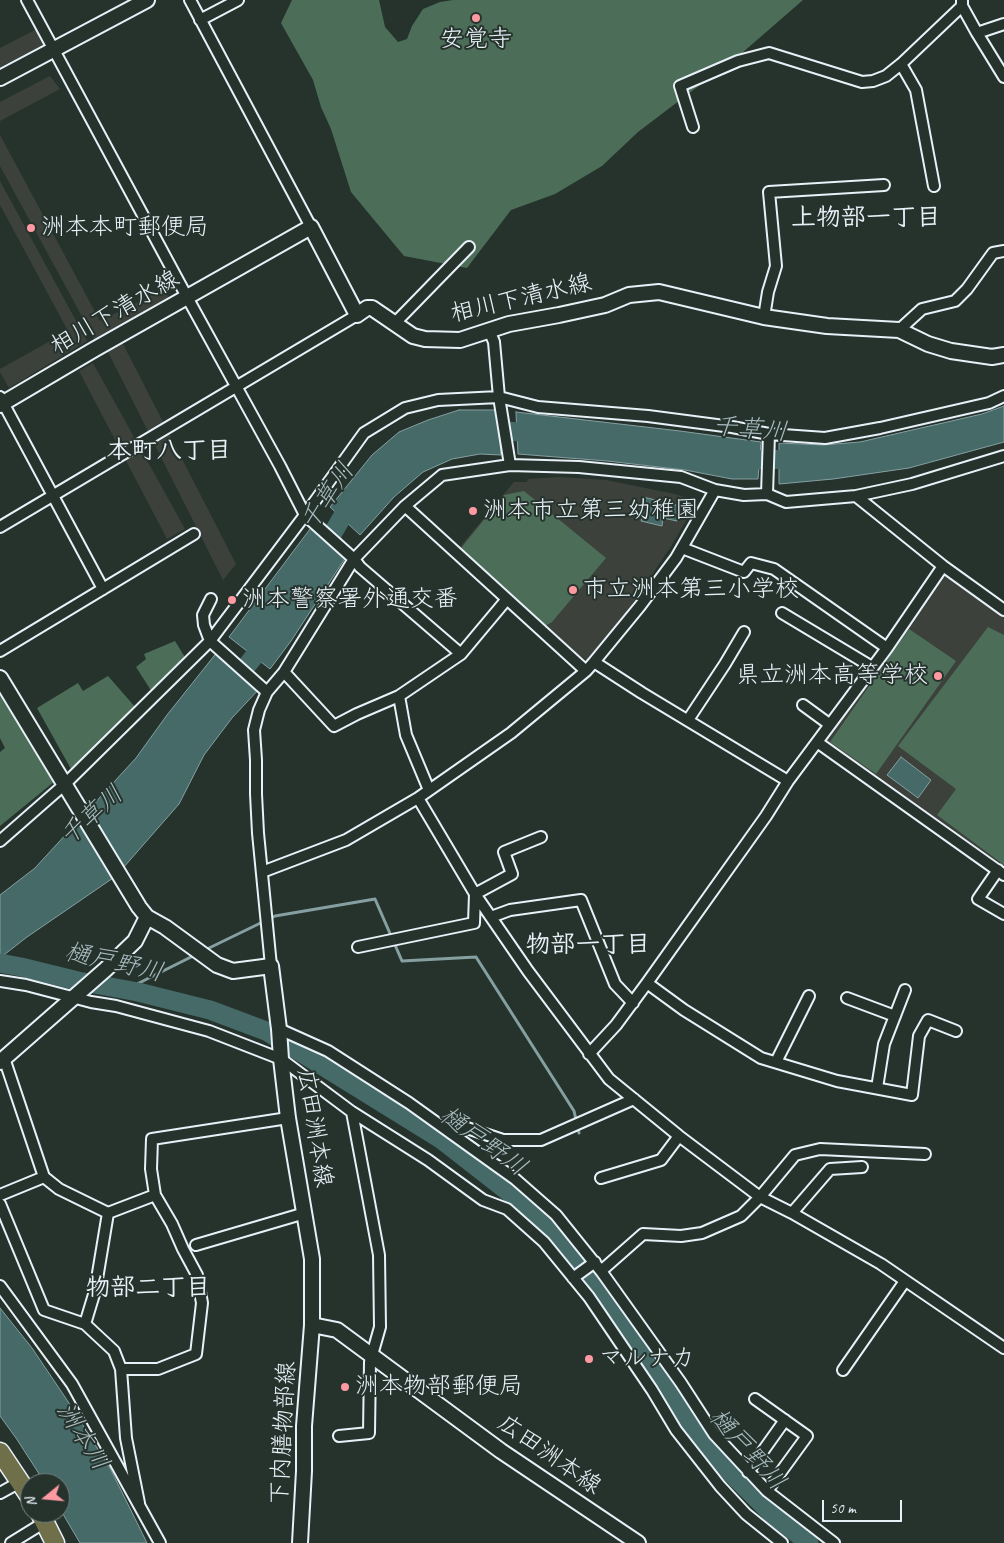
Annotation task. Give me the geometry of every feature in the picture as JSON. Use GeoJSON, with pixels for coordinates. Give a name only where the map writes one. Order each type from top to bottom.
{"type":"FeatureCollection","features":[{"type":"Feature","properties":{"kind":"highway"},"geometry":{"type":"LineString","coordinates":[[2,1459],[20,1482]]}},
{"type":"Feature","properties":{"kind":"highway"},"geometry":{"type":"LineString","coordinates":[[45,1523],[55,1543]]}},
{"type":"Feature","properties":{"kind":"main road"},"geometry":{"type":"LineString","coordinates":[[0,78],[147,0]]}},
{"type":"Feature","properties":{"kind":"main road"},"geometry":{"type":"LineString","coordinates":[[311,227],[357,315]]}},
{"type":"Feature","properties":{"kind":"main road","name":"相川下清水線"},"geometry":{"type":"LineString","coordinates":[[1,402],[311,227]]}},
{"type":"Feature","properties":{"kind":"main road","name":"相川下清水線"},"geometry":{"type":"LineString","coordinates":[[357,315],[367,308],[372,308],[413,336],[425,339],[460,340],[509,324],[559,315],[604,304],[629,295],[659,292],[764,317],[827,326],[899,330],[928,344],[951,351],[992,357],[1004,354]]}},
{"type":"Feature","properties":{"kind":"main road"},"geometry":{"type":"LineString","coordinates":[[0,678],[139,907],[147,917],[165,927],[217,965],[232,971],[271,966]]}},
{"type":"Feature","properties":{"kind":"main road"},"geometry":{"type":"LineString","coordinates":[[2,1060],[135,941],[147,917]]}},
{"type":"Feature","properties":{"kind":"main road","name":"広田洲本線"},"geometry":{"type":"LineString","coordinates":[[271,966],[280,1029],[281,1060],[288,1118],[312,1259],[312,1325],[337,1330],[501,1451],[638,1543]]}},
{"type":"Feature","properties":{"kind":"main road","name":"下内膳物部線"},"geometry":{"type":"LineString","coordinates":[[300,1543],[304,1471],[304,1426],[312,1325]]}},
{"type":"Feature","properties":{"kind":"street"},"geometry":{"type":"LineString","coordinates":[[27,0],[305,515],[354,559],[360,567],[460,654]]}},
{"type":"Feature","properties":{"kind":"street"},"geometry":{"type":"LineString","coordinates":[[190,0],[311,227]]}},
{"type":"Feature","properties":{"kind":"street"},"geometry":{"type":"LineString","coordinates":[[200,20],[238,0]]}},
{"type":"Feature","properties":{"kind":"street"},"geometry":{"type":"LineString","coordinates":[[693,127],[680,86],[738,62],[772,54],[862,82],[873,81],[886,76],[901,64],[962,3],[977,33],[1004,77]]}},
{"type":"Feature","properties":{"kind":"street"},"geometry":{"type":"LineString","coordinates":[[977,33],[1004,24]]}},
{"type":"Feature","properties":{"kind":"street"},"geometry":{"type":"LineString","coordinates":[[901,64],[916,90],[934,186]]}},
{"type":"Feature","properties":{"kind":"street"},"geometry":{"type":"LineString","coordinates":[[764,317],[768,292],[776,266],[769,192],[884,186]]}},
{"type":"Feature","properties":{"kind":"street"},"geometry":{"type":"LineString","coordinates":[[395,323],[469,246]]}},
{"type":"Feature","properties":{"kind":"street"},"geometry":{"type":"LineString","coordinates":[[899,330],[922,309],[955,301],[967,289],[993,253],[1004,251]]}},
{"type":"Feature","properties":{"kind":"street"},"geometry":{"type":"LineString","coordinates":[[0,527],[357,315]]}},
{"type":"Feature","properties":{"kind":"street"},"geometry":{"type":"LineString","coordinates":[[489,330],[494,342],[499,397],[510,465]]}},
{"type":"Feature","properties":{"kind":"street"},"geometry":{"type":"LineString","coordinates":[[0,841],[65,784],[210,640],[305,515],[364,433],[404,408],[438,400],[499,397],[538,407],[648,416],[769,434],[825,438],[880,428],[989,403],[1004,396]]}},
{"type":"Feature","properties":{"kind":"street"},"geometry":{"type":"LineString","coordinates":[[1,402],[54,496],[103,589]]}},
{"type":"Feature","properties":{"kind":"street"},"geometry":{"type":"LineString","coordinates":[[768,494],[769,434]]}},
{"type":"Feature","properties":{"kind":"street"},"geometry":{"type":"LineString","coordinates":[[271,966],[256,794],[254,730],[259,710],[268,692],[284,672],[354,559],[405,506],[442,475],[510,465],[579,467],[681,478],[715,490],[744,495],[768,494],[786,502],[856,496],[912,484],[1004,456]]}},
{"type":"Feature","properties":{"kind":"street"},"geometry":{"type":"LineString","coordinates":[[262,872],[346,840],[418,798],[511,733],[586,670],[640,606],[676,558],[715,490]]}},
{"type":"Feature","properties":{"kind":"street"},"geometry":{"type":"LineString","coordinates":[[856,496],[943,566],[1004,610]]}},
{"type":"Feature","properties":{"kind":"street"},"geometry":{"type":"LineString","coordinates":[[405,506],[586,670]]}},
{"type":"Feature","properties":{"kind":"street"},"geometry":{"type":"LineString","coordinates":[[0,651],[194,534]]}},
{"type":"Feature","properties":{"kind":"street"},"geometry":{"type":"LineString","coordinates":[[682,548],[744,572],[751,564],[774,569],[887,648]]}},
{"type":"Feature","properties":{"kind":"street"},"geometry":{"type":"LineString","coordinates":[[589,1054],[633,1003],[766,816],[788,781],[887,648],[943,566]]}},
{"type":"Feature","properties":{"kind":"street"},"geometry":{"type":"LineString","coordinates":[[210,600],[203,615],[204,625],[210,640],[268,692]]}},
{"type":"Feature","properties":{"kind":"street"},"geometry":{"type":"LineString","coordinates":[[284,672],[334,726],[400,696],[460,654],[507,600]]}},
{"type":"Feature","properties":{"kind":"street"},"geometry":{"type":"LineString","coordinates":[[782,613],[872,667]]}},
{"type":"Feature","properties":{"kind":"street"},"geometry":{"type":"LineString","coordinates":[[688,720],[744,632]]}},
{"type":"Feature","properties":{"kind":"street"},"geometry":{"type":"LineString","coordinates":[[594,662],[788,781]]}},
{"type":"Feature","properties":{"kind":"street"},"geometry":{"type":"LineString","coordinates":[[400,696],[406,735],[429,790]]}},
{"type":"Feature","properties":{"kind":"street"},"geometry":{"type":"LineString","coordinates":[[803,705],[829,724]]}},
{"type":"Feature","properties":{"kind":"street"},"geometry":{"type":"LineString","coordinates":[[817,742],[1001,873],[978,899],[1004,914]]}},
{"type":"Feature","properties":{"kind":"street"},"geometry":{"type":"LineString","coordinates":[[418,798],[475,894],[528,971],[609,1078],[679,1136],[760,1197],[792,1213],[881,1264],[1004,1348]]}},
{"type":"Feature","properties":{"kind":"street"},"geometry":{"type":"LineString","coordinates":[[475,894],[512,874],[504,852],[541,837]]}},
{"type":"Feature","properties":{"kind":"street"},"geometry":{"type":"LineString","coordinates":[[358,947],[474,923],[475,894]]}},
{"type":"Feature","properties":{"kind":"street"},"geometry":{"type":"LineString","coordinates":[[491,917],[510,910],[581,900],[615,984],[633,1003]]}},
{"type":"Feature","properties":{"kind":"street"},"geometry":{"type":"LineString","coordinates":[[0,981],[26,985],[90,1002],[116,1006],[210,1031],[281,1060],[352,1112],[428,1160],[483,1200],[507,1209],[544,1242],[589,1297],[652,1390],[676,1430],[720,1486],[746,1514],[782,1543]]}},
{"type":"Feature","properties":{"kind":"street"},"geometry":{"type":"LineString","coordinates":[[647,983],[684,1010],[760,1058],[837,1081],[912,1095],[919,1036],[928,1020],[956,1032]]}},
{"type":"Feature","properties":{"kind":"street"},"geometry":{"type":"LineString","coordinates":[[877,1088],[884,1044],[905,990]]}},
{"type":"Feature","properties":{"kind":"street"},"geometry":{"type":"LineString","coordinates":[[776,1062],[809,996]]}},
{"type":"Feature","properties":{"kind":"street"},"geometry":{"type":"LineString","coordinates":[[847,998],[895,1016]]}},
{"type":"Feature","properties":{"kind":"street"},"geometry":{"type":"LineString","coordinates":[[280,1029],[328,1051],[401,1097],[515,1180],[556,1215],[598,1266],[681,1382],[714,1434],[767,1491],[834,1543]]}},
{"type":"Feature","properties":{"kind":"street"},"geometry":{"type":"LineString","coordinates":[[2,1060],[44,1176],[59,1189],[108,1213],[155,1195]]}},
{"type":"Feature","properties":{"kind":"street"},"geometry":{"type":"LineString","coordinates":[[441,1126],[467,1128],[503,1140],[540,1140],[634,1099]]}},
{"type":"Feature","properties":{"kind":"street"},"geometry":{"type":"LineString","coordinates":[[339,1436],[368,1433],[370,1362],[380,1327],[379,1255],[352,1112]]}},
{"type":"Feature","properties":{"kind":"street"},"geometry":{"type":"LineString","coordinates":[[122,1369],[158,1368],[196,1354],[202,1303],[198,1275],[155,1195],[151,1169],[152,1139],[288,1118]]}},
{"type":"Feature","properties":{"kind":"street"},"geometry":{"type":"LineString","coordinates":[[601,1178],[661,1160],[679,1136]]}},
{"type":"Feature","properties":{"kind":"street"},"geometry":{"type":"LineString","coordinates":[[573,1278],[598,1266],[643,1234],[681,1236],[702,1233],[741,1216],[760,1197],[795,1155],[820,1149],[926,1154]]}},
{"type":"Feature","properties":{"kind":"street"},"geometry":{"type":"LineString","coordinates":[[792,1213],[830,1169],[862,1167]]}},
{"type":"Feature","properties":{"kind":"street"},"geometry":{"type":"LineString","coordinates":[[0,1195],[44,1176]]}},
{"type":"Feature","properties":{"kind":"street"},"geometry":{"type":"LineString","coordinates":[[0,1204],[44,1310],[85,1324],[114,1351],[122,1369],[126,1438],[139,1503]]}},
{"type":"Feature","properties":{"kind":"street"},"geometry":{"type":"LineString","coordinates":[[85,1324],[95,1291],[108,1213]]}},
{"type":"Feature","properties":{"kind":"street"},"geometry":{"type":"LineString","coordinates":[[196,1245],[305,1213]]}},
{"type":"Feature","properties":{"kind":"street"},"geometry":{"type":"LineString","coordinates":[[843,1370],[905,1281]]}},
{"type":"Feature","properties":{"kind":"street"},"geometry":{"type":"LineString","coordinates":[[0,1286],[72,1384],[160,1543]]}},
{"type":"Feature","properties":{"kind":"street"},"geometry":{"type":"LineString","coordinates":[[755,1399],[807,1436],[767,1491]]}},
{"type":"Feature","properties":{"kind":"street"},"geometry":{"type":"LineString","coordinates":[[748,1472],[785,1420]]}},
{"type":"Feature","properties":{"kind":"street"},"geometry":{"type":"LineString","coordinates":[[0,1493],[20,1482]]}},
{"type":"Feature","properties":{"kind":"street"},"geometry":{"type":"LineString","coordinates":[[11,1543],[36,1523]]}},
{"type":"Feature","properties":{"kind":"shaded area"},"geometry":{"type":"Polygon","coordinates":[[[37,29],[45,44],[0,67],[0,48],[37,29]]]}},
{"type":"Feature","properties":{"kind":"shaded area"},"geometry":{"type":"Polygon","coordinates":[[[50,76],[60,89],[0,121],[0,102],[50,76]]]}},
{"type":"Feature","properties":{"kind":"shaded area"},"geometry":{"type":"Polygon","coordinates":[[[0,135],[100,321],[164,289],[172,303],[97,344],[0,166],[0,135]]]}},
{"type":"Feature","properties":{"kind":"shaded area"},"geometry":{"type":"Polygon","coordinates":[[[0,181],[87,341],[9,388],[0,369],[68,331],[0,205],[0,181]]]}},
{"type":"Feature","properties":{"kind":"shaded area"},"geometry":{"type":"Polygon","coordinates":[[[122,342],[236,564],[223,580],[106,348],[122,342]]]}},
{"type":"Feature","properties":{"kind":"shaded area"},"geometry":{"type":"Polygon","coordinates":[[[93,363],[185,529],[167,539],[79,371],[93,363]]]}},
{"type":"Feature","properties":{"kind":"shaded area","name":"市立洲本第三小学校"},"geometry":{"type":"Polygon","coordinates":[[[561,477],[606,480],[675,494],[696,503],[672,545],[603,647],[589,662],[549,633],[459,548],[514,482],[527,482],[528,479],[561,477]]]}},
{"type":"Feature","properties":{"kind":"shaded area","name":"県立洲本高等学校"},"geometry":{"type":"Polygon","coordinates":[[[947,573],[1004,611],[1004,871],[826,741],[947,573]]]}},
{"type":"Feature","properties":{"kind":"green space"},"geometry":{"type":"Polygon","coordinates":[[[292,0],[379,0],[385,27],[398,42],[407,39],[412,26],[423,9],[440,2],[453,0],[803,0],[742,53],[638,132],[602,166],[555,194],[511,210],[467,268],[404,256],[351,192],[313,80],[281,23],[292,0]]]}},
{"type":"Feature","properties":{"kind":"green space"},"geometry":{"type":"Polygon","coordinates":[[[524,491],[606,558],[552,622],[545,626],[461,548],[504,495],[524,491]]]}},
{"type":"Feature","properties":{"kind":"green space"},"geometry":{"type":"Polygon","coordinates":[[[988,627],[1004,635],[1004,865],[937,815],[956,789],[898,746],[988,627]]]}},
{"type":"Feature","properties":{"kind":"green space"},"geometry":{"type":"Polygon","coordinates":[[[909,629],[956,661],[876,774],[830,742],[909,629]]]}},
{"type":"Feature","properties":{"kind":"green space"},"geometry":{"type":"Polygon","coordinates":[[[175,641],[186,659],[152,692],[136,667],[146,659],[144,654],[175,641]]]}},
{"type":"Feature","properties":{"kind":"green space"},"geometry":{"type":"Polygon","coordinates":[[[108,676],[136,708],[74,770],[71,769],[37,708],[78,683],[83,691],[108,676]]]}},
{"type":"Feature","properties":{"kind":"green space"},"geometry":{"type":"Polygon","coordinates":[[[0,677],[60,777],[0,826],[0,752],[5,748],[0,738],[0,677]]]}},
{"type":"Feature","properties":{"kind":"water"},"geometry":{"type":"Polygon","coordinates":[[[1004,406],[1004,442],[909,468],[833,479],[779,484],[779,443],[823,445],[860,442],[982,414],[1004,406]]]}},
{"type":"Feature","properties":{"kind":"water"},"geometry":{"type":"Polygon","coordinates":[[[459,410],[498,410],[501,455],[480,454],[452,459],[423,472],[394,497],[360,535],[330,507],[372,455],[399,432],[459,410]]]}},
{"type":"Feature","properties":{"kind":"water"},"geometry":{"type":"Polygon","coordinates":[[[516,412],[761,442],[758,479],[732,479],[685,470],[607,461],[518,454],[516,412]]]}},
{"type":"Feature","properties":{"kind":"water"},"geometry":{"type":"Polygon","coordinates":[[[643,497],[680,506],[677,521],[663,518],[662,526],[641,521],[643,514],[639,512],[643,497]]]}},
{"type":"Feature","properties":{"kind":"water"},"geometry":{"type":"Polygon","coordinates":[[[313,525],[346,557],[291,641],[270,669],[229,637],[313,525]]]}},
{"type":"Feature","properties":{"kind":"water"},"geometry":{"type":"Polygon","coordinates":[[[218,651],[260,688],[232,718],[204,755],[179,804],[116,876],[27,937],[0,958],[0,895],[35,868],[136,758],[167,715],[218,651]]]}},
{"type":"Feature","properties":{"kind":"water"},"geometry":{"type":"Polygon","coordinates":[[[901,757],[931,780],[918,798],[887,775],[901,757]]]}},
{"type":"Feature","properties":{"kind":"water","name":"洲本川"},"geometry":{"type":"Polygon","coordinates":[[[0,1308],[32,1348],[111,1470],[147,1543],[80,1543],[68,1523],[70,1523],[70,1473],[39,1473],[0,1416],[0,1308]]]}},
{"type":"Feature","properties":{"kind":"waterway","name":"千草川"},"geometry":{"type":"LineString","coordinates":[[484,430],[542,433]]}},
{"type":"Feature","properties":{"kind":"waterway","name":"千草川"},"geometry":{"type":"LineString","coordinates":[[735,458],[747,460],[805,459]]}},
{"type":"Feature","properties":{"kind":"waterway","name":"千草川"},"geometry":{"type":"LineString","coordinates":[[320,555],[355,495]]}},
{"type":"Feature","properties":{"kind":"waterway","name":"千草川"},"geometry":{"type":"LineString","coordinates":[[231,685],[270,637]]}},
{"type":"Feature","properties":{"kind":"waterway"},"geometry":{"type":"LineString","coordinates":[[205,950],[275,916],[375,899],[402,961],[476,957],[574,1111],[579,1133]]}},
{"type":"Feature","properties":{"kind":"waterway"},"geometry":{"type":"LineString","coordinates":[[125,990],[195,955]]}},
{"type":"Feature","properties":{"kind":"waterway","name":"樋戸野川"},"geometry":{"type":"LineString","coordinates":[[0,963],[78,981],[138,992],[210,1010],[266,1031],[442,1140],[524,1204],[573,1253],[614,1308],[694,1431],[731,1473],[772,1514],[809,1543]]}},
{"type":"Feature","properties":{"kind":"place","name":"安覚寺"},"geometry":{"type":"Point","coordinates":[476,18]}},
{"type":"Feature","properties":{"kind":"place","name":"洲本本町郵便局"},"geometry":{"type":"Point","coordinates":[31,228]}},
{"type":"Feature","properties":{"kind":"place","name":"洲本市立第三幼稚園"},"geometry":{"type":"Point","coordinates":[473,511]}},
{"type":"Feature","properties":{"kind":"place","name":"市立洲本第三小学校"},"geometry":{"type":"Point","coordinates":[573,590]}},
{"type":"Feature","properties":{"kind":"place","name":"洲本警察署外通交番"},"geometry":{"type":"Point","coordinates":[232,600]}},
{"type":"Feature","properties":{"kind":"place","name":"県立洲本高等学校"},"geometry":{"type":"Point","coordinates":[938,676]}},
{"type":"Feature","properties":{"kind":"place","name":"マルナカ"},"geometry":{"type":"Point","coordinates":[589,1359]}},
{"type":"Feature","properties":{"kind":"place","name":"洲本物部郵便局"},"geometry":{"type":"Point","coordinates":[345,1387]}},
{"type":"Feature","properties":{"kind":"district","name":"上物部一丁目"},"geometry":{"type":"Point","coordinates":[866,218]}},
{"type":"Feature","properties":{"kind":"district","name":"本町八丁目"},"geometry":{"type":"Point","coordinates":[169,451]}},
{"type":"Feature","properties":{"kind":"district","name":"物部一丁目"},"geometry":{"type":"Point","coordinates":[588,945]}},
{"type":"Feature","properties":{"kind":"district","name":"物部二丁目"},"geometry":{"type":"Point","coordinates":[148,1288]}}]}
